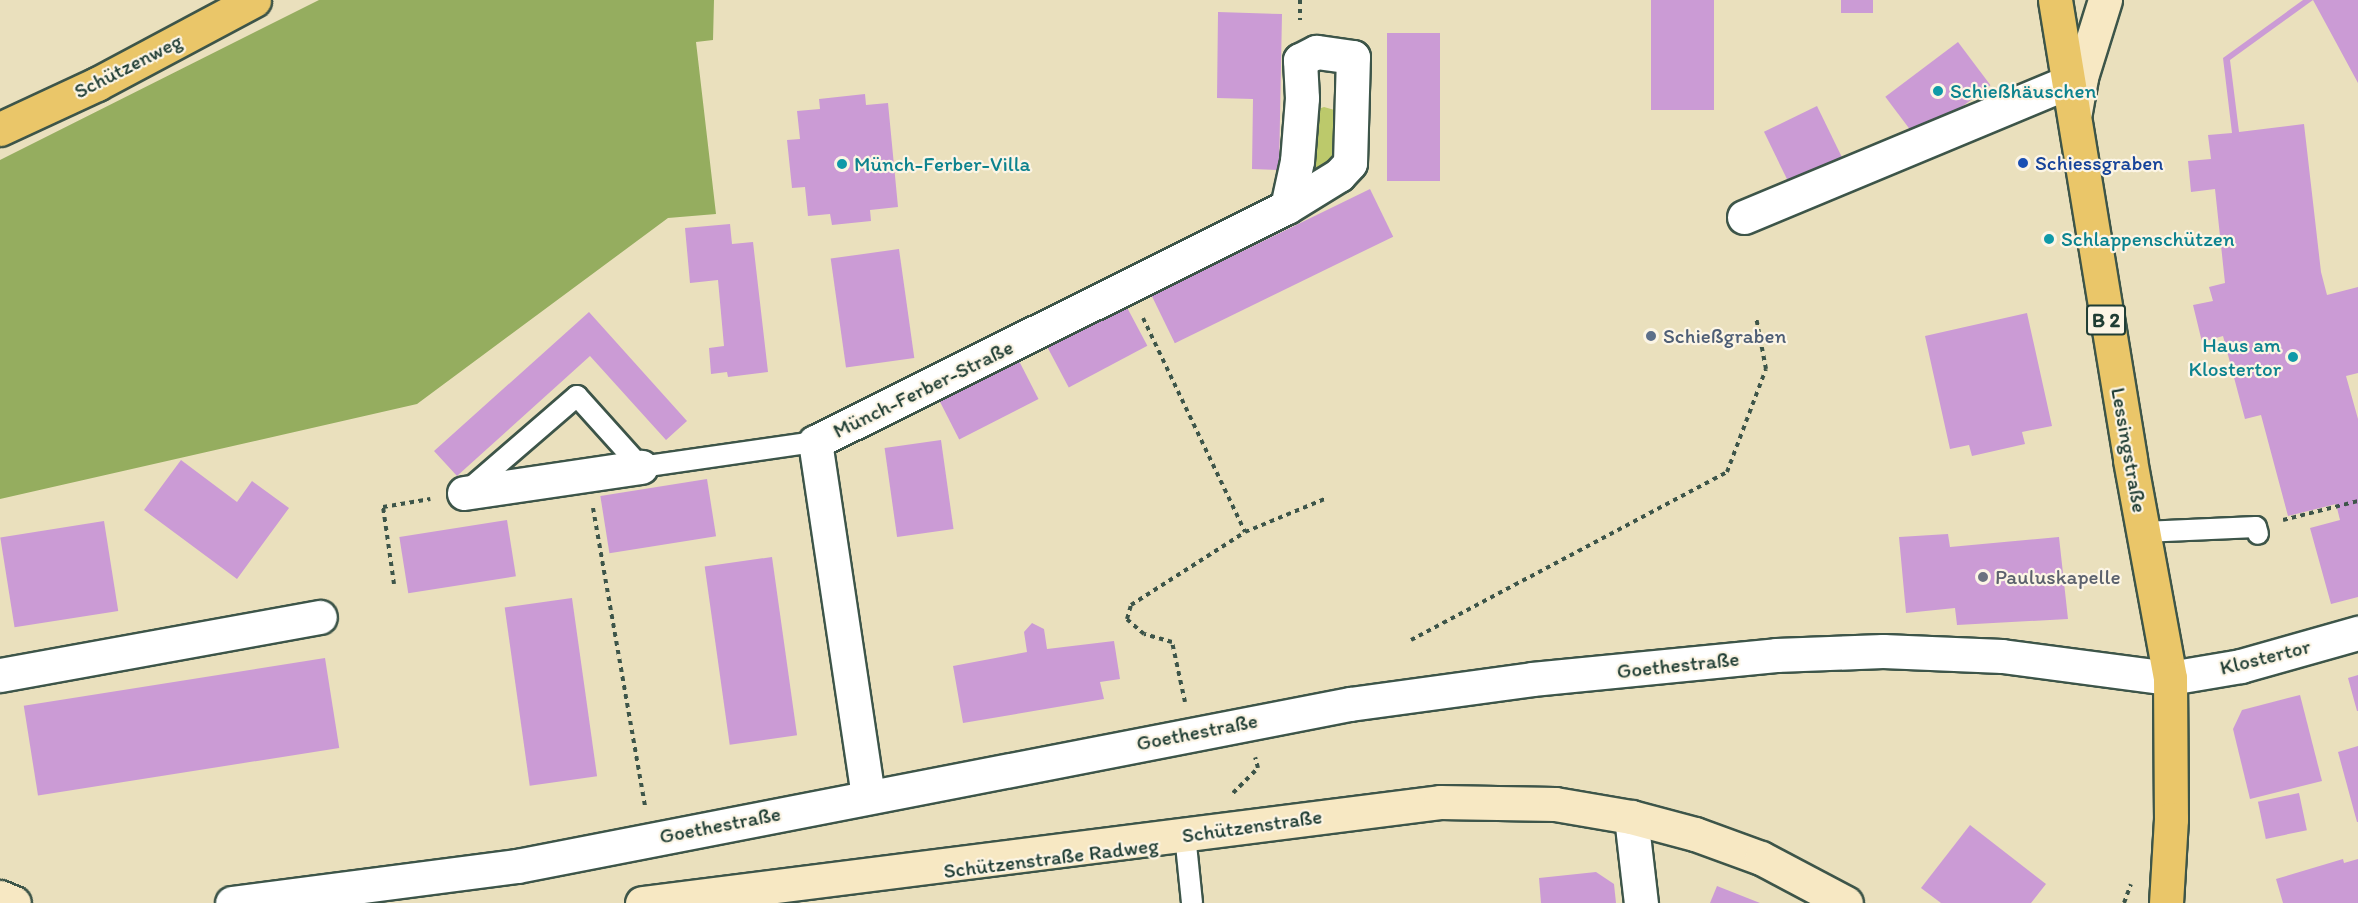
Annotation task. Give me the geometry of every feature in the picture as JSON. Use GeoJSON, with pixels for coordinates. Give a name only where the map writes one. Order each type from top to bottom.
{"type":"FeatureCollection","features":[{"type":"Feature","properties":{"kind":"main road","name":"Schützenweg"},"geometry":{"type":"LineString","coordinates":[[0,129],[97,84],[254,0]]}},
{"type":"Feature","properties":{"kind":"main road","name":"Lessingstraße"},"geometry":{"type":"LineString","coordinates":[[2055,0],[2143,532],[2170,678],[2170,819],[2166,903]]}},
{"type":"Feature","properties":{"kind":"street"},"geometry":{"type":"LineString","coordinates":[[2074,120],[2081,76],[2105,0]]}},
{"type":"Feature","properties":{"kind":"street"},"geometry":{"type":"LineString","coordinates":[[1744,217],[2070,81]]}},
{"type":"Feature","properties":{"kind":"street","name":"Münch-Ferber-Straße"},"geometry":{"type":"LineString","coordinates":[[868,796],[815,442],[1287,207]]}},
{"type":"Feature","properties":{"kind":"street"},"geometry":{"type":"LineString","coordinates":[[464,493],[641,467]]}},
{"type":"Feature","properties":{"kind":"street"},"geometry":{"type":"LineString","coordinates":[[0,675],[320,617]]}},
{"type":"Feature","properties":{"kind":"street","name":"Klostertor"},"geometry":{"type":"LineString","coordinates":[[2170,678],[2241,666],[2358,633]]}},
{"type":"Feature","properties":{"kind":"street","name":"Goethestraße"},"geometry":{"type":"LineString","coordinates":[[232,903],[517,866],[1350,704],[1532,680],[1776,655],[1883,651],[2002,656],[2170,678]]}},
{"type":"Feature","properties":{"kind":"street","name":"Schützenstraße"},"geometry":{"type":"LineString","coordinates":[[642,903],[1440,802],[1556,804],[1631,817],[1695,834],[1761,858],[1846,903]]}},
{"type":"Feature","properties":{"kind":"street"},"geometry":{"type":"LineString","coordinates":[[1631,817],[1641,903]]}},
{"type":"Feature","properties":{"kind":"street"},"geometry":{"type":"LineString","coordinates":[[0,897],[14,903]]}},
{"type":"Feature","properties":{"kind":"lane"},"geometry":{"type":"LineString","coordinates":[[464,493],[577,396],[641,467],[815,442]]}},
{"type":"Feature","properties":{"kind":"lane"},"geometry":{"type":"LineString","coordinates":[[2143,532],[2257,531]]}},
{"type":"Feature","properties":{"kind":"lane"},"geometry":{"type":"LineString","coordinates":[[1192,903],[1193,834]]}},
{"type":"Feature","properties":{"kind":"path"},"geometry":{"type":"LineString","coordinates":[[1128,287],[1245,532]]}},
{"type":"Feature","properties":{"kind":"path"},"geometry":{"type":"LineString","coordinates":[[1411,640],[1727,472],[1766,369],[1756,317]]}},
{"type":"Feature","properties":{"kind":"path"},"geometry":{"type":"LineString","coordinates":[[587,475],[651,839]]}},
{"type":"Feature","properties":{"kind":"path"},"geometry":{"type":"LineString","coordinates":[[394,584],[383,507],[464,493]]}},
{"type":"Feature","properties":{"kind":"path"},"geometry":{"type":"LineString","coordinates":[[1193,834],[1199,825],[1258,768],[1255,755],[1202,732],[1172,642],[1144,634],[1127,619],[1131,605],[1245,532],[1327,498]]}},
{"type":"Feature","properties":{"kind":"path"},"geometry":{"type":"LineString","coordinates":[[2257,531],[2358,501]]}},
{"type":"Feature","properties":{"kind":"green space"},"geometry":{"type":"Polygon","coordinates":[[[319,0],[714,0],[713,40],[696,42],[716,214],[668,218],[417,404],[0,499],[0,160],[319,0]]]}},
{"type":"Feature","properties":{"kind":"green space"},"geometry":{"type":"Polygon","coordinates":[[[1324,107],[1338,111],[1338,155],[1321,169],[1308,169],[1313,111],[1324,107]]]}},
{"type":"Feature","properties":{"kind":"building"},"geometry":{"type":"Polygon","coordinates":[[[1651,0],[1714,0],[1714,110],[1651,110],[1651,0]]]}},
{"type":"Feature","properties":{"kind":"building"},"geometry":{"type":"Polygon","coordinates":[[[1841,0],[1873,0],[1873,13],[1841,13],[1841,0]]]}},
{"type":"Feature","properties":{"kind":"building","name":"Haus am Klostertor"},"geometry":{"type":"Polygon","coordinates":[[[2303,0],[2313,0],[2230,60],[2239,132],[2304,124],[2321,272],[2327,295],[2358,287],[2358,373],[2346,376],[2358,419],[2358,597],[2331,604],[2310,528],[2340,520],[2336,504],[2288,516],[2261,415],[2245,419],[2223,336],[2202,342],[2193,305],[2213,301],[2209,287],[2225,283],[2215,189],[2191,192],[2188,161],[2211,159],[2208,135],[2232,133],[2223,58],[2303,0]]]}},
{"type":"Feature","properties":{"kind":"building"},"geometry":{"type":"Polygon","coordinates":[[[2313,0],[2358,0],[2358,83],[2313,0]]]}},
{"type":"Feature","properties":{"kind":"building"},"geometry":{"type":"Polygon","coordinates":[[[1218,12],[1282,14],[1279,170],[1252,169],[1253,99],[1217,98],[1218,12]]]}},
{"type":"Feature","properties":{"kind":"building"},"geometry":{"type":"Polygon","coordinates":[[[1387,33],[1440,33],[1440,181],[1387,181],[1387,33]]]}},
{"type":"Feature","properties":{"kind":"building","name":"Schießhäuschen"},"geometry":{"type":"Polygon","coordinates":[[[1958,42],[1990,85],[1918,140],[1885,97],[1958,42]]]}},
{"type":"Feature","properties":{"kind":"building","name":"Münch-Ferber-Villa"},"geometry":{"type":"Polygon","coordinates":[[[865,94],[866,105],[888,103],[898,207],[870,210],[871,221],[832,225],[830,214],[808,216],[805,187],[792,188],[787,140],[800,139],[797,111],[820,109],[819,99],[865,94]]]}},
{"type":"Feature","properties":{"kind":"building"},"geometry":{"type":"Polygon","coordinates":[[[1817,106],[1842,158],[1789,184],[1764,132],[1817,106]]]}},
{"type":"Feature","properties":{"kind":"building"},"geometry":{"type":"Polygon","coordinates":[[[1370,189],[1393,237],[1175,343],[1152,296],[1370,189]]]}},
{"type":"Feature","properties":{"kind":"building"},"geometry":{"type":"Polygon","coordinates":[[[730,224],[732,244],[753,242],[768,372],[728,377],[727,372],[711,374],[709,348],[724,346],[718,280],[690,283],[685,228],[730,224]]]}},
{"type":"Feature","properties":{"kind":"building"},"geometry":{"type":"Polygon","coordinates":[[[899,249],[914,358],[846,368],[831,259],[899,249]]]}},
{"type":"Feature","properties":{"kind":"building"},"geometry":{"type":"Polygon","coordinates":[[[1122,298],[1147,346],[1069,387],[1043,340],[1122,298]]]}},
{"type":"Feature","properties":{"kind":"building"},"geometry":{"type":"Polygon","coordinates":[[[589,312],[687,421],[666,440],[590,356],[457,476],[434,451],[589,312]]]}},
{"type":"Feature","properties":{"kind":"building"},"geometry":{"type":"Polygon","coordinates":[[[2027,313],[2052,426],[2022,432],[2025,444],[1972,456],[1969,445],[1950,449],[1925,336],[2027,313]]]}},
{"type":"Feature","properties":{"kind":"building"},"geometry":{"type":"Polygon","coordinates":[[[1014,351],[1039,399],[959,440],[935,391],[1014,351]]]}},
{"type":"Feature","properties":{"kind":"building"},"geometry":{"type":"Polygon","coordinates":[[[941,440],[954,529],[897,537],[885,448],[941,440]]]}},
{"type":"Feature","properties":{"kind":"building"},"geometry":{"type":"Polygon","coordinates":[[[181,460],[237,502],[252,481],[289,508],[237,579],[144,510],[181,460]]]}},
{"type":"Feature","properties":{"kind":"building"},"geometry":{"type":"Polygon","coordinates":[[[707,479],[716,536],[609,553],[600,496],[707,479]]]}},
{"type":"Feature","properties":{"kind":"building"},"geometry":{"type":"Polygon","coordinates":[[[507,520],[516,576],[408,593],[399,537],[507,520]]]}},
{"type":"Feature","properties":{"kind":"building"},"geometry":{"type":"Polygon","coordinates":[[[104,521],[118,611],[15,627],[0,537],[104,521]]]}},
{"type":"Feature","properties":{"kind":"building","name":"Pauluskapelle"},"geometry":{"type":"Polygon","coordinates":[[[1948,534],[1950,547],[2059,537],[2068,619],[1957,625],[1955,608],[1906,613],[1899,537],[1948,534]]]}},
{"type":"Feature","properties":{"kind":"building"},"geometry":{"type":"Polygon","coordinates":[[[772,557],[797,735],[730,745],[705,566],[772,557]]]}},
{"type":"Feature","properties":{"kind":"building"},"geometry":{"type":"Polygon","coordinates":[[[572,598],[597,776],[530,786],[505,607],[572,598]]]}},
{"type":"Feature","properties":{"kind":"building"},"geometry":{"type":"Polygon","coordinates":[[[1032,623],[1044,629],[1047,649],[1114,641],[1120,679],[1100,682],[1104,699],[963,723],[953,666],[1027,652],[1024,632],[1032,623]]]}},
{"type":"Feature","properties":{"kind":"building"},"geometry":{"type":"Polygon","coordinates":[[[325,658],[339,748],[38,796],[24,706],[325,658]]]}},
{"type":"Feature","properties":{"kind":"building"},"geometry":{"type":"Polygon","coordinates":[[[2358,675],[2358,711],[2357,711],[2348,678],[2358,675]]]}},
{"type":"Feature","properties":{"kind":"building"},"geometry":{"type":"Polygon","coordinates":[[[2300,695],[2322,781],[2250,799],[2233,729],[2242,710],[2300,695]]]}},
{"type":"Feature","properties":{"kind":"building"},"geometry":{"type":"Polygon","coordinates":[[[2358,746],[2358,822],[2357,822],[2338,752],[2358,746]]]}},
{"type":"Feature","properties":{"kind":"building"},"geometry":{"type":"Polygon","coordinates":[[[2299,793],[2307,830],[2266,839],[2258,802],[2299,793]]]}},
{"type":"Feature","properties":{"kind":"building"},"geometry":{"type":"Polygon","coordinates":[[[1970,825],[2046,884],[2031,903],[1941,903],[1921,888],[1970,825]]]}},
{"type":"Feature","properties":{"kind":"building"},"geometry":{"type":"Polygon","coordinates":[[[2343,859],[2344,863],[2358,859],[2358,903],[2283,903],[2276,879],[2343,859]]]}},
{"type":"Feature","properties":{"kind":"building"},"geometry":{"type":"Polygon","coordinates":[[[1596,872],[1614,884],[1616,903],[1541,903],[1539,878],[1596,872]]]}},
{"type":"Feature","properties":{"kind":"building"},"geometry":{"type":"Polygon","coordinates":[[[1717,886],[1760,903],[1710,903],[1717,886]]]}},
{"type":"Feature","properties":{"kind":"place","name":"Schießhäuschen"},"geometry":{"type":"Point","coordinates":[1938,91]}},
{"type":"Feature","properties":{"kind":"place","name":"Schiessgraben"},"geometry":{"type":"Point","coordinates":[2023,163]}},
{"type":"Feature","properties":{"kind":"place","name":"Münch-Ferber-Villa"},"geometry":{"type":"Point","coordinates":[842,164]}},
{"type":"Feature","properties":{"kind":"place","name":"Schlappenschützen"},"geometry":{"type":"Point","coordinates":[2049,239]}},
{"type":"Feature","properties":{"kind":"place","name":"Schießgraben"},"geometry":{"type":"Point","coordinates":[1651,336]}},
{"type":"Feature","properties":{"kind":"place","name":"Haus am Klostertor"},"geometry":{"type":"Point","coordinates":[2293,357]}},
{"type":"Feature","properties":{"kind":"place","name":"Pauluskapelle"},"geometry":{"type":"Point","coordinates":[1983,577]}}]}
